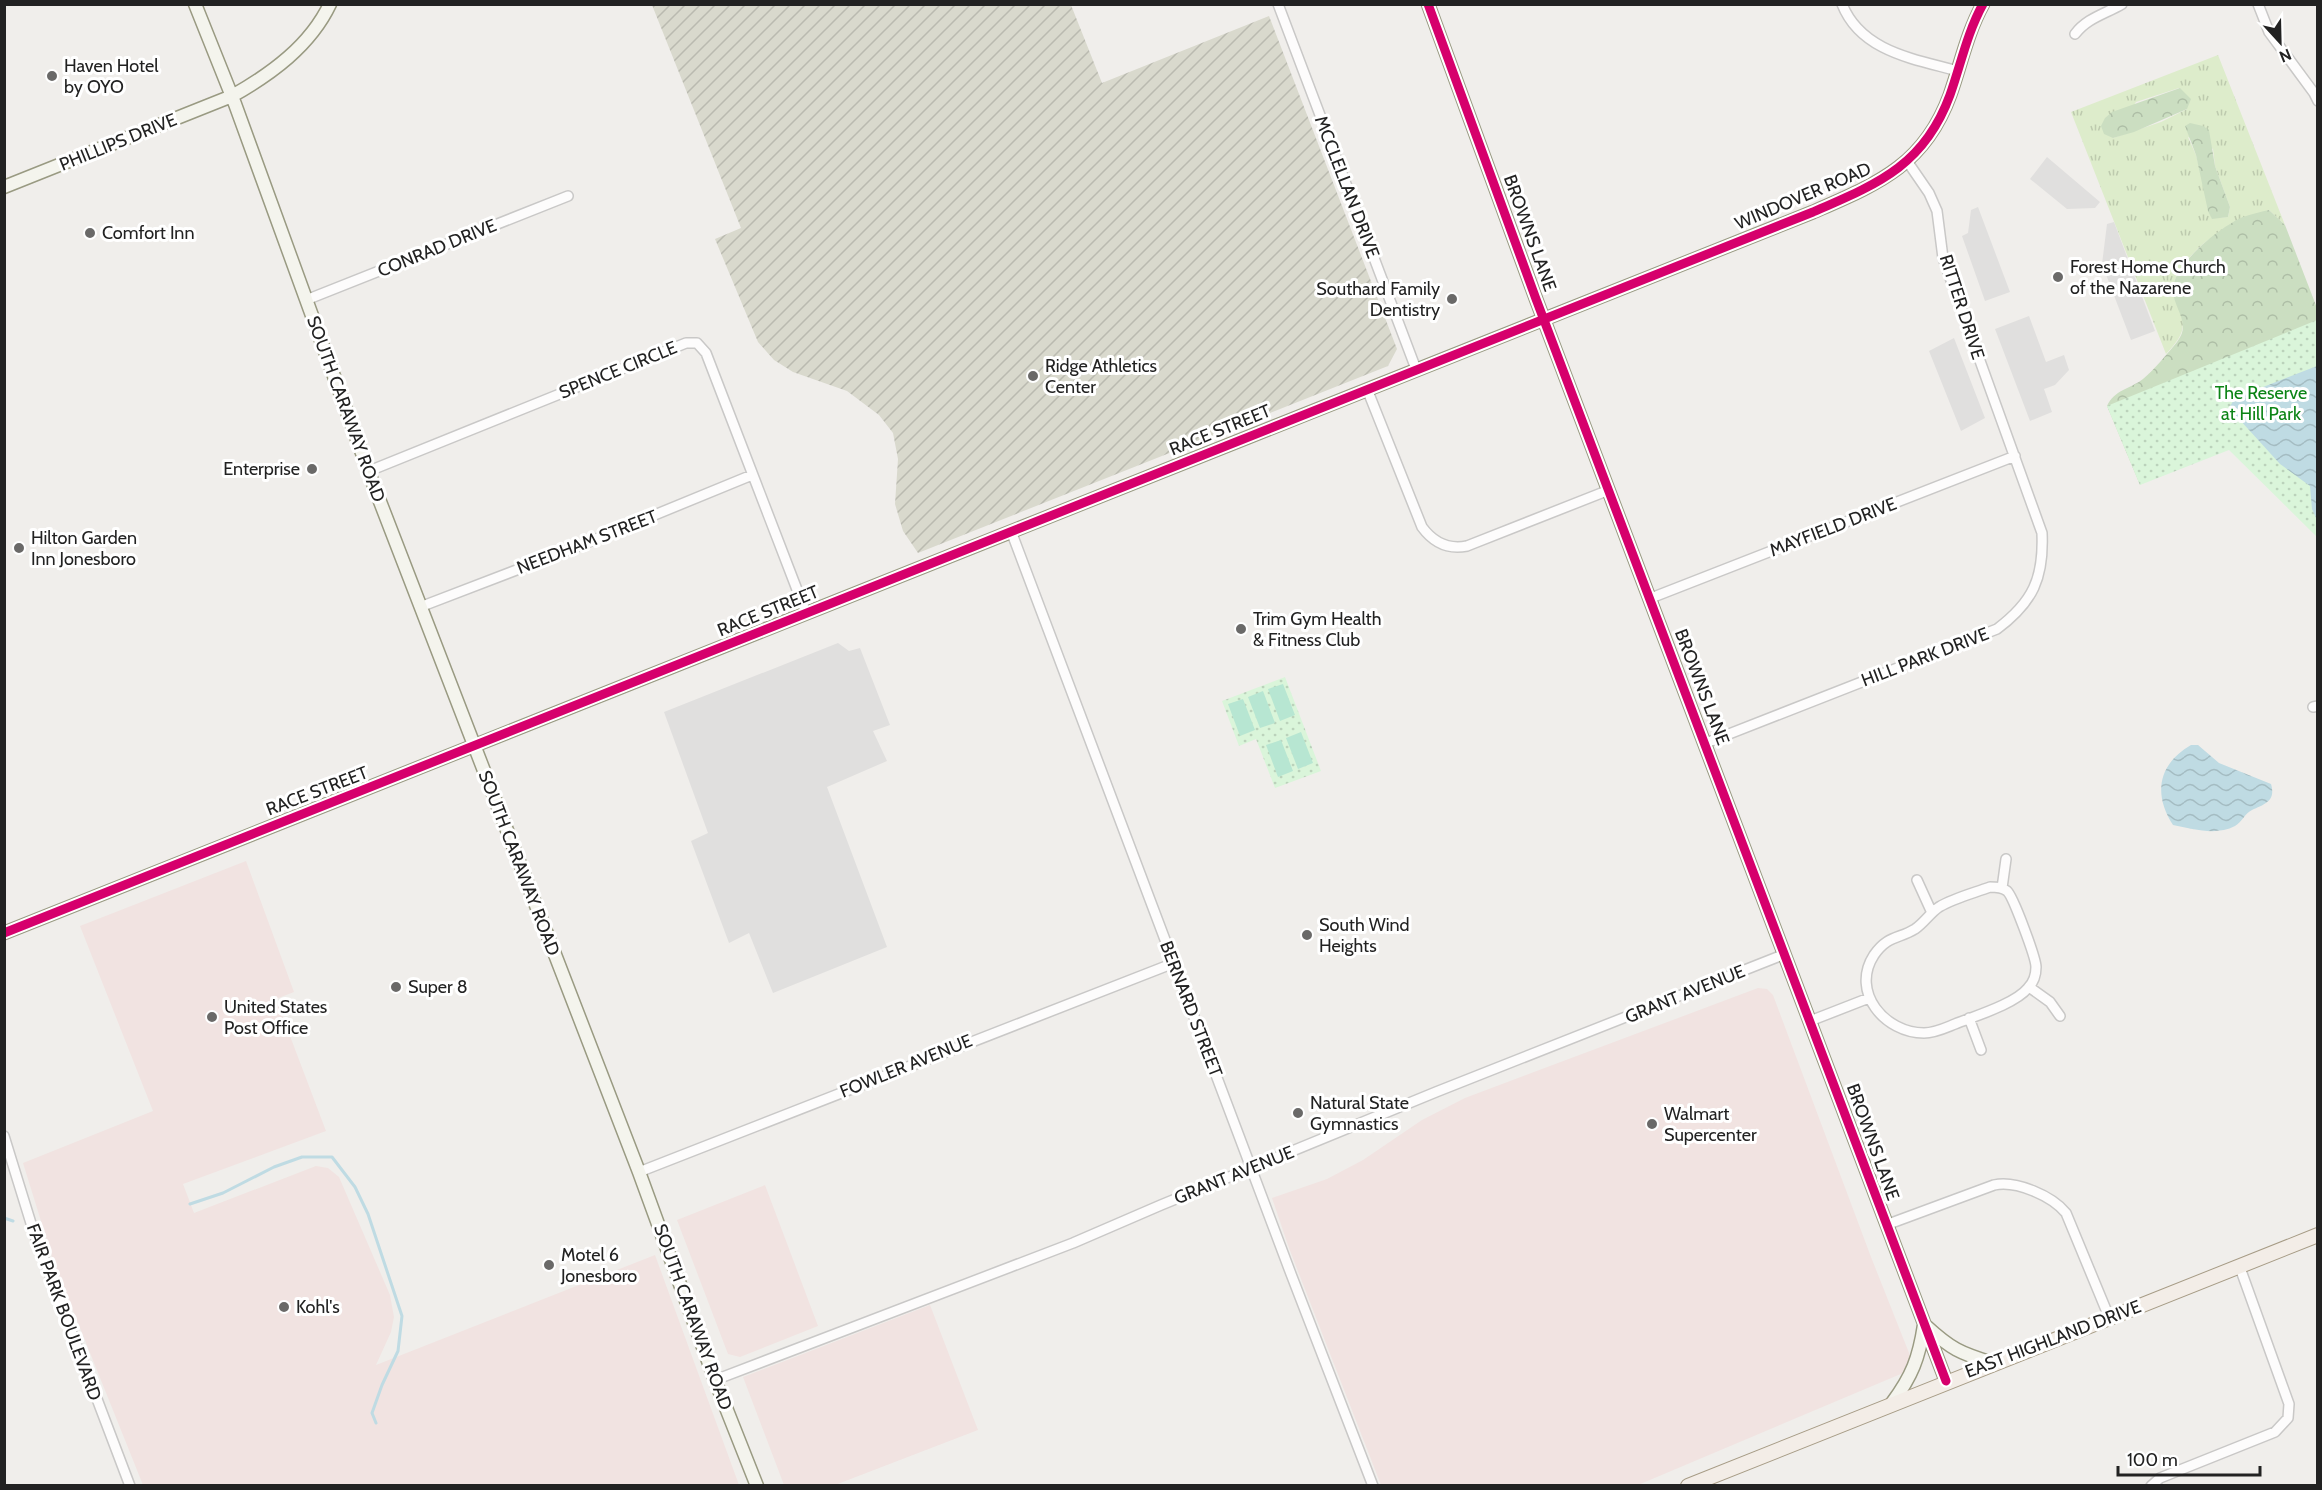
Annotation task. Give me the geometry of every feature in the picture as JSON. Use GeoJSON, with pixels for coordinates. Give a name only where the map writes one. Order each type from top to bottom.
{"type":"FeatureCollection","features":[{"type":"Feature","properties":{"kind":"main road","name":"EAST HIGHLAND DRIVE"},"geometry":{"type":"LineString","coordinates":[[1688,1485],[2318,1235]]}},
{"type":"Feature","properties":{"kind":"street","name":"SOUTH CARAWAY ROAD"},"geometry":{"type":"LineString","coordinates":[[195,4],[232,96],[420,607],[639,1172],[757,1485]]}},
{"type":"Feature","properties":{"kind":"street","name":"PHILLIPS DRIVE"},"geometry":{"type":"LineString","coordinates":[[4,187],[232,96],[255,83],[309,38],[321,23],[330,4]]}},
{"type":"Feature","properties":{"kind":"street","name":"MCCLELLAN DRIVE"},"geometry":{"type":"LineString","coordinates":[[1278,4],[1416,369]]}},
{"type":"Feature","properties":{"kind":"street","name":"BROWNS LANE"},"geometry":{"type":"LineString","coordinates":[[1428,4],[1544,318],[1946,1381]]}},
{"type":"Feature","properties":{"kind":"street"},"geometry":{"type":"LineString","coordinates":[[1842,4],[1848,17],[1872,42],[1893,53],[1958,71]]}},
{"type":"Feature","properties":{"kind":"street","name":"WINDOVER ROAD"},"geometry":{"type":"LineString","coordinates":[[1544,318],[1813,212],[1872,186],[1893,173],[1935,127],[1958,71],[1966,39],[1983,4]]}},
{"type":"Feature","properties":{"kind":"street"},"geometry":{"type":"LineString","coordinates":[[2075,34],[2080,26],[2122,4]]}},
{"type":"Feature","properties":{"kind":"street"},"geometry":{"type":"LineString","coordinates":[[2258,4],[2269,32],[2316,95]]}},
{"type":"Feature","properties":{"kind":"street","name":"RITTER DRIVE"},"geometry":{"type":"LineString","coordinates":[[1907,160],[1929,193],[1937,212],[1943,258],[2015,456]]}},
{"type":"Feature","properties":{"kind":"street","name":"CONRAD DRIVE"},"geometry":{"type":"LineString","coordinates":[[306,300],[568,196]]}},
{"type":"Feature","properties":{"kind":"street","name":"RACE STREET"},"geometry":{"type":"LineString","coordinates":[[4,933],[1544,318]]}},
{"type":"Feature","properties":{"kind":"street","name":"SPENCE CIRCLE"},"geometry":{"type":"LineString","coordinates":[[369,471],[692,342],[700,345],[706,353],[806,613]]}},
{"type":"Feature","properties":{"kind":"street"},"geometry":{"type":"LineString","coordinates":[[1367,389],[1422,527],[1429,536],[1446,546],[1467,546],[1609,490]]}},
{"type":"Feature","properties":{"kind":"street","name":"MAYFIELD DRIVE"},"geometry":{"type":"LineString","coordinates":[[1651,597],[2015,456]]}},
{"type":"Feature","properties":{"kind":"street","name":"HILL PARK DRIVE"},"geometry":{"type":"LineString","coordinates":[[1706,742],[1997,629],[2013,617],[2037,583],[2043,559],[2042,534],[2015,456]]}},
{"type":"Feature","properties":{"kind":"street","name":"NEEDHAM STREET"},"geometry":{"type":"LineString","coordinates":[[420,607],[589,542],[752,475]]}},
{"type":"Feature","properties":{"kind":"street","name":"BERNARD STREET"},"geometry":{"type":"LineString","coordinates":[[1011,531],[1373,1485]]}},
{"type":"Feature","properties":{"kind":"street"},"geometry":{"type":"LineString","coordinates":[[2002,888],[2006,859]]}},
{"type":"Feature","properties":{"kind":"street"},"geometry":{"type":"LineString","coordinates":[[1917,880],[1932,913]]}},
{"type":"Feature","properties":{"kind":"street"},"geometry":{"type":"LineString","coordinates":[[1990,887],[2002,888],[2012,896],[2035,963],[2034,976],[2029,987],[2017,998],[1932,1032],[1912,1032],[1900,1029],[1877,1012],[1869,998],[1866,982],[1871,961],[1888,941],[1916,928],[1941,906],[1990,887]]}},
{"type":"Feature","properties":{"kind":"street","name":"GRANT AVENUE"},"geometry":{"type":"LineString","coordinates":[[716,1380],[1073,1244],[1252,1167],[1785,954]]}},
{"type":"Feature","properties":{"kind":"street","name":"FOWLER AVENUE"},"geometry":{"type":"LineString","coordinates":[[639,1172],[1173,963]]}},
{"type":"Feature","properties":{"kind":"street"},"geometry":{"type":"LineString","coordinates":[[2029,987],[2050,1002],[2060,1016]]}},
{"type":"Feature","properties":{"kind":"street"},"geometry":{"type":"LineString","coordinates":[[1810,1021],[1869,998]]}},
{"type":"Feature","properties":{"kind":"street"},"geometry":{"type":"LineString","coordinates":[[1969,1018],[1981,1050]]}},
{"type":"Feature","properties":{"kind":"street","name":"FAIR PARK BOULEVARD"},"geometry":{"type":"LineString","coordinates":[[4,1136],[34,1233],[130,1485]]}},
{"type":"Feature","properties":{"kind":"street"},"geometry":{"type":"LineString","coordinates":[[1886,1225],[1994,1185],[2007,1183],[2022,1186],[2053,1202],[2066,1213],[2109,1317]]}},
{"type":"Feature","properties":{"kind":"street"},"geometry":{"type":"LineString","coordinates":[[2151,1485],[2160,1478],[2275,1432],[2288,1418],[2289,1404],[2239,1266]]}},
{"type":"Feature","properties":{"kind":"street"},"geometry":{"type":"LineString","coordinates":[[1924,1324],[1948,1346],[1965,1355],[1992,1363]]}},
{"type":"Feature","properties":{"kind":"street"},"geometry":{"type":"LineString","coordinates":[[1892,1403],[1913,1371],[1924,1324]]}},
{"type":"Feature","properties":{"kind":"shaded area"},"geometry":{"type":"Polygon","coordinates":[[[652,5],[1071,5],[1102,83],[1269,16],[1397,349],[1388,366],[918,553],[903,531],[895,504],[898,459],[893,433],[879,415],[847,391],[793,372],[774,360],[758,342],[715,239],[741,228],[652,5]]]}},
{"type":"Feature","properties":{"kind":"shaded area"},"geometry":{"type":"Polygon","coordinates":[[[2047,157],[2100,202],[2095,208],[2067,209],[2030,179],[2047,157]]]}},
{"type":"Feature","properties":{"kind":"shaded area"},"geometry":{"type":"Polygon","coordinates":[[[1978,207],[2010,292],[1985,301],[1962,236],[1968,233],[1971,210],[1978,207]]]}},
{"type":"Feature","properties":{"kind":"shaded area"},"geometry":{"type":"Polygon","coordinates":[[[2114,222],[2155,331],[2131,340],[2102,264],[2107,224],[2114,222]]]}},
{"type":"Feature","properties":{"kind":"shaded area"},"geometry":{"type":"Polygon","coordinates":[[[2029,316],[2046,362],[2064,355],[2069,370],[2055,385],[2044,389],[2052,412],[2030,421],[1995,329],[2029,316]]]}},
{"type":"Feature","properties":{"kind":"shaded area"},"geometry":{"type":"Polygon","coordinates":[[[1954,338],[1985,418],[1961,431],[1929,351],[1954,338]]]}},
{"type":"Feature","properties":{"kind":"shaded area"},"geometry":{"type":"Polygon","coordinates":[[[838,643],[849,651],[860,648],[890,725],[873,731],[887,761],[827,787],[887,947],[773,993],[749,933],[729,943],[691,841],[708,833],[664,712],[838,643]]]}},
{"type":"Feature","properties":{"kind":"shaded area"},"geometry":{"type":"Polygon","coordinates":[[[246,861],[294,992],[276,999],[326,1131],[183,1184],[194,1213],[316,1166],[328,1168],[339,1177],[390,1295],[394,1317],[391,1332],[376,1365],[655,1255],[739,1485],[143,1485],[54,1263],[23,1163],[153,1111],[80,926],[246,861]]]}},
{"type":"Feature","properties":{"kind":"shaded area"},"geometry":{"type":"Polygon","coordinates":[[[1758,988],[1767,989],[1773,995],[1915,1368],[1638,1485],[1381,1485],[1289,1248],[1272,1198],[1327,1179],[1363,1160],[1422,1120],[1465,1098],[1758,988]]]}},
{"type":"Feature","properties":{"kind":"shaded area"},"geometry":{"type":"Polygon","coordinates":[[[765,1185],[818,1326],[740,1357],[728,1354],[677,1220],[765,1185]]]}},
{"type":"Feature","properties":{"kind":"shaded area"},"geometry":{"type":"Polygon","coordinates":[[[930,1305],[978,1430],[835,1485],[784,1485],[743,1377],[930,1305]]]}},
{"type":"Feature","properties":{"kind":"green space"},"geometry":{"type":"Polygon","coordinates":[[[2218,55],[2285,225],[2269,210],[2218,234],[2205,242],[2192,255],[2180,270],[2173,286],[2183,329],[2166,354],[2071,112],[2218,55]],[[2179,88],[2136,102],[2113,138],[2161,122],[2187,109],[2179,88]],[[2188,137],[2196,155],[2212,218],[2228,217],[2230,207],[2215,166],[2213,149],[2188,137]]]}},
{"type":"Feature","properties":{"kind":"green space"},"geometry":{"type":"Polygon","coordinates":[[[2180,88],[2191,99],[2187,109],[2134,132],[2113,138],[2104,134],[2101,126],[2112,112],[2180,88]]]}},
{"type":"Feature","properties":{"kind":"green space"},"geometry":{"type":"Polygon","coordinates":[[[2190,123],[2209,130],[2215,166],[2230,207],[2228,217],[2212,219],[2208,211],[2196,155],[2185,126],[2190,123]]]}},
{"type":"Feature","properties":{"kind":"green space"},"geometry":{"type":"Polygon","coordinates":[[[2269,210],[2285,225],[2317,308],[2317,341],[2140,485],[2107,406],[2114,396],[2147,375],[2181,335],[2183,323],[2173,291],[2180,270],[2188,259],[2222,229],[2246,216],[2269,210]]]}},
{"type":"Feature","properties":{"kind":"green space","name":"The Reserve at Hill Park"},"geometry":{"type":"Polygon","coordinates":[[[2317,320],[2317,537],[2229,450],[2140,485],[2107,406],[2317,320]]]}},
{"type":"Feature","properties":{"kind":"green space"},"geometry":{"type":"Polygon","coordinates":[[[1285,677],[1321,771],[1275,788],[1256,739],[1239,746],[1222,701],[1285,677]]]}},
{"type":"Feature","properties":{"kind":"green space"},"geometry":{"type":"Polygon","coordinates":[[[1283,684],[1295,715],[1280,721],[1268,689],[1283,684]]]}},
{"type":"Feature","properties":{"kind":"green space"},"geometry":{"type":"Polygon","coordinates":[[[1263,691],[1275,723],[1260,728],[1248,697],[1263,691]]]}},
{"type":"Feature","properties":{"kind":"green space"},"geometry":{"type":"Polygon","coordinates":[[[1243,699],[1255,730],[1240,736],[1228,704],[1243,699]]]}},
{"type":"Feature","properties":{"kind":"green space"},"geometry":{"type":"Polygon","coordinates":[[[1301,732],[1313,763],[1298,769],[1286,738],[1301,732]]]}},
{"type":"Feature","properties":{"kind":"green space"},"geometry":{"type":"Polygon","coordinates":[[[1281,740],[1293,771],[1278,777],[1266,745],[1281,740]]]}},
{"type":"Feature","properties":{"kind":"water"},"geometry":{"type":"Polygon","coordinates":[[[2317,366],[2317,520],[2312,509],[2310,486],[2280,464],[2229,408],[2235,398],[2317,366]]]}},
{"type":"Feature","properties":{"kind":"water"},"geometry":{"type":"Polygon","coordinates":[[[2191,745],[2198,745],[2219,763],[2271,784],[2271,798],[2228,829],[2204,831],[2173,825],[2163,802],[2162,780],[2171,761],[2191,745]]]}},
{"type":"Feature","properties":{"kind":"waterway"},"geometry":{"type":"LineString","coordinates":[[190,1204],[223,1193],[274,1167],[302,1157],[332,1157],[355,1187],[368,1214],[402,1316],[398,1351],[372,1413],[376,1423]]}},
{"type":"Feature","properties":{"kind":"waterway"},"geometry":{"type":"LineString","coordinates":[[4,1218],[13,1221]]}},
{"type":"Feature","properties":{"kind":"cycle path"},"geometry":{"type":"LineString","coordinates":[[1428,4],[1536,299],[1946,1381]]}},
{"type":"Feature","properties":{"kind":"cycle path"},"geometry":{"type":"LineString","coordinates":[[4,933],[1813,212],[1858,192],[1896,170],[1927,139],[1950,95],[1968,37],[1983,4]]}},
{"type":"Feature","properties":{"kind":"place","name":"Haven Hotel by OYO"},"geometry":{"type":"Point","coordinates":[52,76]}},
{"type":"Feature","properties":{"kind":"place","name":"Comfort Inn"},"geometry":{"type":"Point","coordinates":[90,233]}},
{"type":"Feature","properties":{"kind":"place","name":"Forest Home Church of the Nazarene"},"geometry":{"type":"Point","coordinates":[2058,277]}},
{"type":"Feature","properties":{"kind":"place","name":"Southard Family Dentistry"},"geometry":{"type":"Point","coordinates":[1452,299]}},
{"type":"Feature","properties":{"kind":"place","name":"Ridge Athletics Center"},"geometry":{"type":"Point","coordinates":[1033,376]}},
{"type":"Feature","properties":{"kind":"place","name":"Enterprise"},"geometry":{"type":"Point","coordinates":[312,469]}},
{"type":"Feature","properties":{"kind":"place","name":"Hilton Garden Inn Jonesboro"},"geometry":{"type":"Point","coordinates":[19,548]}},
{"type":"Feature","properties":{"kind":"place","name":"Trim Gym Health & Fitness Club"},"geometry":{"type":"Point","coordinates":[1241,629]}},
{"type":"Feature","properties":{"kind":"place","name":"South Wind Heights"},"geometry":{"type":"Point","coordinates":[1307,935]}},
{"type":"Feature","properties":{"kind":"place","name":"Super 8"},"geometry":{"type":"Point","coordinates":[396,987]}},
{"type":"Feature","properties":{"kind":"place","name":"United States Post Office"},"geometry":{"type":"Point","coordinates":[212,1017]}},
{"type":"Feature","properties":{"kind":"place","name":"Natural State Gymnastics"},"geometry":{"type":"Point","coordinates":[1298,1113]}},
{"type":"Feature","properties":{"kind":"place","name":"Walmart Supercenter"},"geometry":{"type":"Point","coordinates":[1652,1124]}},
{"type":"Feature","properties":{"kind":"place","name":"Motel 6 Jonesboro"},"geometry":{"type":"Point","coordinates":[549,1265]}},
{"type":"Feature","properties":{"kind":"place","name":"Kohl's"},"geometry":{"type":"Point","coordinates":[284,1307]}}]}
